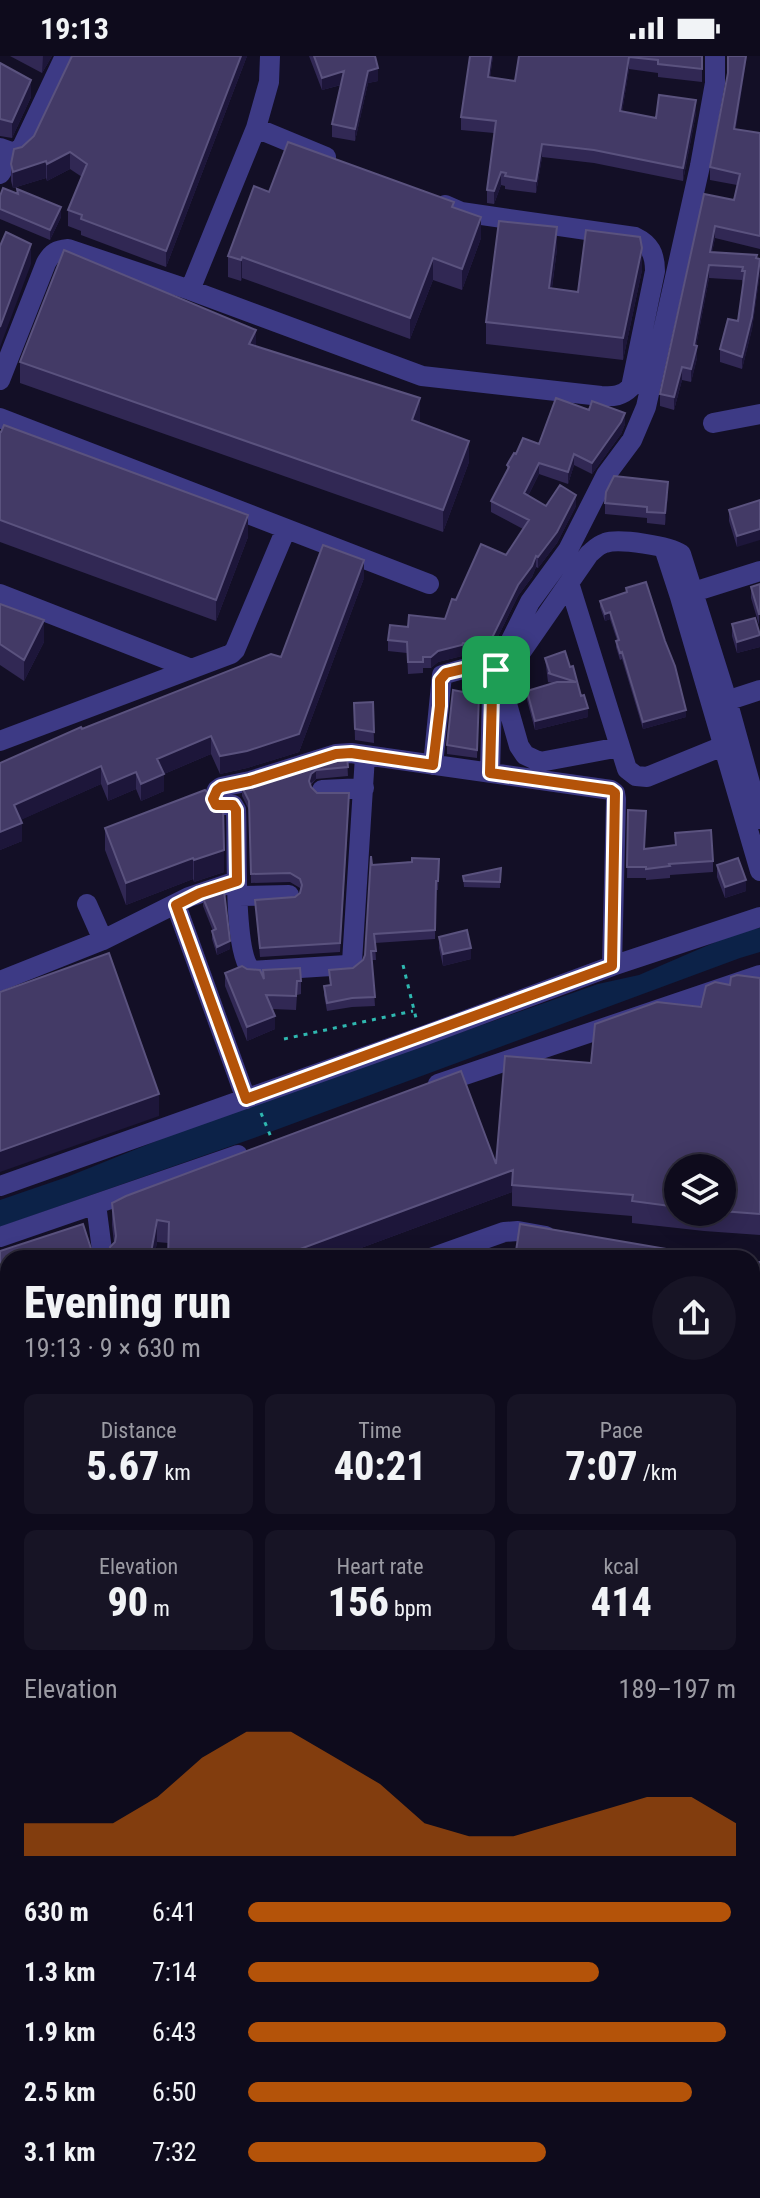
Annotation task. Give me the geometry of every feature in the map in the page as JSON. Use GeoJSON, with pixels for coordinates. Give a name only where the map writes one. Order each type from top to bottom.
{"type":"FeatureCollection","features":[{"type":"Feature","properties":{"kind":"street"},"geometry":{"type":"LineString","coordinates":[[0,174],[3,150],[14,153],[22,147],[42,87],[65,56]]}},
{"type":"Feature","properties":{"kind":"street"},"geometry":{"type":"LineString","coordinates":[[190,290],[256,128],[269,82],[270,56]]}},
{"type":"Feature","properties":{"kind":"street"},"geometry":{"type":"LineString","coordinates":[[490,773],[492,694],[496,670],[530,602],[568,550],[606,475],[632,440],[646,407],[697,178],[715,83],[715,56]]}},
{"type":"Feature","properties":{"kind":"street"},"geometry":{"type":"LineString","coordinates":[[256,128],[344,164]]}},
{"type":"Feature","properties":{"kind":"street"},"geometry":{"type":"LineString","coordinates":[[0,380],[46,263],[57,250],[68,249],[190,290],[422,376],[613,397],[624,394],[631,387],[655,271],[655,260],[645,241],[461,212],[432,200]]}},
{"type":"Feature","properties":{"kind":"street"},"geometry":{"type":"LineString","coordinates":[[713,423],[760,414]]}},
{"type":"Feature","properties":{"kind":"street"},"geometry":{"type":"LineString","coordinates":[[0,418],[429,584]]}},
{"type":"Feature","properties":{"kind":"street"},"geometry":{"type":"LineString","coordinates":[[0,741],[235,650],[286,529]]}},
{"type":"Feature","properties":{"kind":"street"},"geometry":{"type":"LineString","coordinates":[[620,747],[540,762],[525,755],[519,746],[507,704],[512,665],[589,554],[606,542],[664,548],[681,554],[687,594],[719,703],[760,871]]}},
{"type":"Feature","properties":{"kind":"street"},"geometry":{"type":"LineString","coordinates":[[687,594],[760,571]]}},
{"type":"Feature","properties":{"kind":"street"},"geometry":{"type":"LineString","coordinates":[[569,583],[627,769],[636,776],[647,777],[729,742]]}},
{"type":"Feature","properties":{"kind":"street"},"geometry":{"type":"LineString","coordinates":[[0,594],[189,668]]}},
{"type":"Feature","properties":{"kind":"street"},"geometry":{"type":"LineString","coordinates":[[433,765],[442,675],[463,669],[496,670]]}},
{"type":"Feature","properties":{"kind":"street"},"geometry":{"type":"LineString","coordinates":[[719,703],[760,690]]}},
{"type":"Feature","properties":{"kind":"street"},"geometry":{"type":"LineString","coordinates":[[729,742],[760,819]]}},
{"type":"Feature","properties":{"kind":"street"},"geometry":{"type":"LineString","coordinates":[[365,756],[352,962],[252,971],[246,965],[243,954],[237,889],[236,810],[233,805],[216,805],[213,799],[217,790],[336,754],[351,753],[615,793],[612,966]]}},
{"type":"Feature","properties":{"kind":"street"},"geometry":{"type":"LineString","coordinates":[[322,790],[364,788]]}},
{"type":"Feature","properties":{"kind":"street"},"geometry":{"type":"LineString","coordinates":[[0,981],[103,940],[200,893],[237,889],[289,895]]}},
{"type":"Feature","properties":{"kind":"street"},"geometry":{"type":"LineString","coordinates":[[87,904],[103,940]]}},
{"type":"Feature","properties":{"kind":"street"},"geometry":{"type":"LineString","coordinates":[[176,905],[253,1105]]}},
{"type":"Feature","properties":{"kind":"street"},"geometry":{"type":"LineString","coordinates":[[0,1186],[253,1105],[423,1036],[612,966],[760,917]]}},
{"type":"Feature","properties":{"kind":"street"},"geometry":{"type":"LineString","coordinates":[[422,1090],[760,975]]}},
{"type":"Feature","properties":{"kind":"street"},"geometry":{"type":"LineString","coordinates":[[0,1237],[271,1138]]}},
{"type":"Feature","properties":{"kind":"street"},"geometry":{"type":"LineString","coordinates":[[96,1204],[102,1250]]}},
{"type":"Feature","properties":{"kind":"street"},"geometry":{"type":"LineString","coordinates":[[453,1250],[504,1232],[518,1231],[564,1239]]}},
{"type":"Feature","properties":{"kind":"path"},"geometry":{"type":"LineString","coordinates":[[403,965],[413,1011],[423,1036]]}},
{"type":"Feature","properties":{"kind":"path"},"geometry":{"type":"LineString","coordinates":[[284,1039],[413,1011]]}},
{"type":"Feature","properties":{"kind":"path"},"geometry":{"type":"LineString","coordinates":[[253,1105],[271,1138]]}},
{"type":"Feature","properties":{"kind":"water"},"geometry":{"type":"Polygon","coordinates":[[[760,928],[760,952],[254,1138],[0,1227],[0,1200],[67,1177],[270,1095],[397,1055],[598,984],[639,975],[741,931],[760,928]]]}},
{"type":"Feature","properties":{"kind":"building"},"geometry":{"type":"Polygon","coordinates":[[[72,56],[241,56],[166,251],[81,219],[82,215],[68,210],[87,164],[70,152],[47,164],[46,161],[13,172],[14,149],[22,147],[34,136],[72,56]]]}},
{"type":"Feature","properties":{"kind":"building"},"geometry":{"type":"Polygon","coordinates":[[[314,56],[375,56],[378,68],[368,71],[355,129],[332,124],[344,71],[322,78],[314,56]]]}},
{"type":"Feature","properties":{"kind":"building"},"geometry":{"type":"Polygon","coordinates":[[[470,56],[491,56],[488,77],[515,81],[519,56],[702,56],[702,69],[629,57],[620,111],[656,118],[659,95],[696,100],[683,168],[594,150],[542,144],[536,181],[505,176],[506,173],[501,172],[494,191],[487,190],[496,121],[461,117],[470,56]]]}},
{"type":"Feature","properties":{"kind":"building"},"geometry":{"type":"Polygon","coordinates":[[[728,56],[746,56],[734,129],[760,133],[760,236],[715,226],[710,252],[757,255],[756,258],[760,259],[752,317],[742,357],[720,349],[728,319],[738,321],[745,271],[742,271],[743,267],[709,265],[691,369],[682,367],[674,397],[660,394],[704,194],[734,200],[740,174],[710,167],[728,73],[728,56]]]}},
{"type":"Feature","properties":{"kind":"building"},"geometry":{"type":"Polygon","coordinates":[[[0,63],[31,80],[12,122],[0,119],[0,63]]]}},
{"type":"Feature","properties":{"kind":"building"},"geometry":{"type":"Polygon","coordinates":[[[288,142],[454,202],[452,207],[481,217],[462,269],[433,258],[410,318],[242,257],[241,260],[228,256],[254,186],[269,192],[288,142]]]}},
{"type":"Feature","properties":{"kind":"building"},"geometry":{"type":"Polygon","coordinates":[[[3,188],[18,194],[17,189],[61,207],[50,230],[0,209],[3,188]]]}},
{"type":"Feature","properties":{"kind":"building"},"geometry":{"type":"Polygon","coordinates":[[[499,221],[557,227],[549,288],[578,292],[586,230],[640,237],[642,248],[623,338],[486,322],[499,221]]]}},
{"type":"Feature","properties":{"kind":"building"},"geometry":{"type":"Polygon","coordinates":[[[6,232],[31,244],[0,327],[0,246],[6,232]]]}},
{"type":"Feature","properties":{"kind":"building"},"geometry":{"type":"Polygon","coordinates":[[[64,250],[256,330],[249,344],[420,398],[412,420],[469,441],[443,510],[20,362],[64,250]]]}},
{"type":"Feature","properties":{"kind":"building"},"geometry":{"type":"Polygon","coordinates":[[[556,398],[589,410],[592,401],[625,413],[592,463],[574,454],[568,472],[539,463],[524,493],[546,506],[560,485],[576,495],[557,532],[536,556],[518,585],[488,646],[463,643],[438,651],[431,657],[423,657],[423,662],[408,662],[407,642],[388,640],[390,625],[408,627],[409,615],[445,619],[481,544],[506,555],[529,520],[491,501],[523,438],[539,444],[556,398]]]}},
{"type":"Feature","properties":{"kind":"building"},"geometry":{"type":"Polygon","coordinates":[[[4,425],[248,515],[216,600],[0,520],[0,432],[4,425]]]}},
{"type":"Feature","properties":{"kind":"building"},"geometry":{"type":"Polygon","coordinates":[[[614,476],[668,482],[665,513],[647,512],[647,507],[605,503],[606,492],[614,476]]]}},
{"type":"Feature","properties":{"kind":"building"},"geometry":{"type":"Polygon","coordinates":[[[760,500],[760,529],[737,536],[729,510],[760,500]]]}},
{"type":"Feature","properties":{"kind":"building"},"geometry":{"type":"Polygon","coordinates":[[[323,545],[364,560],[299,734],[247,751],[220,756],[211,736],[157,759],[164,774],[141,784],[136,772],[108,784],[101,766],[14,805],[22,823],[0,832],[0,763],[81,727],[271,654],[281,657],[323,545]]]}},
{"type":"Feature","properties":{"kind":"building"},"geometry":{"type":"Polygon","coordinates":[[[646,582],[675,666],[686,710],[643,722],[616,641],[619,640],[610,612],[605,614],[600,601],[646,582]]]}},
{"type":"Feature","properties":{"kind":"building"},"geometry":{"type":"Polygon","coordinates":[[[760,584],[760,614],[759,614],[751,587],[760,584]]]}},
{"type":"Feature","properties":{"kind":"building"},"geometry":{"type":"Polygon","coordinates":[[[0,604],[44,620],[24,660],[0,644],[0,604]]]}},
{"type":"Feature","properties":{"kind":"building"},"geometry":{"type":"Polygon","coordinates":[[[755,618],[760,635],[737,642],[732,624],[755,618]]]}},
{"type":"Feature","properties":{"kind":"building"},"geometry":{"type":"Polygon","coordinates":[[[565,651],[588,708],[535,721],[527,691],[557,682],[576,682],[548,673],[545,658],[565,651]]]}},
{"type":"Feature","properties":{"kind":"building"},"geometry":{"type":"Polygon","coordinates":[[[453,690],[479,695],[477,750],[447,745],[453,690]]]}},
{"type":"Feature","properties":{"kind":"building"},"geometry":{"type":"Polygon","coordinates":[[[373,702],[374,732],[355,729],[354,703],[373,702]]]}},
{"type":"Feature","properties":{"kind":"building"},"geometry":{"type":"Polygon","coordinates":[[[347,757],[348,767],[316,770],[309,781],[317,793],[349,793],[340,943],[260,948],[255,900],[295,897],[302,885],[300,879],[290,873],[251,874],[249,801],[242,787],[347,757]]]}},
{"type":"Feature","properties":{"kind":"building"},"geometry":{"type":"Polygon","coordinates":[[[205,790],[210,795],[220,796],[224,850],[126,883],[105,828],[205,790]]]}},
{"type":"Feature","properties":{"kind":"building"},"geometry":{"type":"Polygon","coordinates":[[[628,810],[646,811],[644,849],[676,845],[675,833],[711,830],[713,861],[646,869],[627,867],[628,810]]]}},
{"type":"Feature","properties":{"kind":"building"},"geometry":{"type":"Polygon","coordinates":[[[371,856],[372,865],[412,862],[412,858],[439,859],[435,930],[374,934],[376,951],[371,951],[375,997],[327,1003],[324,986],[331,985],[329,970],[353,968],[365,955],[371,856]]]}},
{"type":"Feature","properties":{"kind":"building"},"geometry":{"type":"Polygon","coordinates":[[[738,858],[746,880],[725,887],[717,865],[738,858]]]}},
{"type":"Feature","properties":{"kind":"building"},"geometry":{"type":"Polygon","coordinates":[[[501,868],[500,882],[464,881],[463,876],[501,868]]]}},
{"type":"Feature","properties":{"kind":"building"},"geometry":{"type":"Polygon","coordinates":[[[224,891],[230,941],[217,947],[212,931],[216,929],[203,898],[224,891]]]}},
{"type":"Feature","properties":{"kind":"building"},"geometry":{"type":"Polygon","coordinates":[[[467,930],[471,948],[443,954],[439,937],[467,930]]]}},
{"type":"Feature","properties":{"kind":"building"},"geometry":{"type":"Polygon","coordinates":[[[109,953],[159,1094],[0,1151],[0,992],[109,953]]]}},
{"type":"Feature","properties":{"kind":"building"},"geometry":{"type":"Polygon","coordinates":[[[242,966],[260,970],[264,979],[263,970],[300,968],[301,981],[297,981],[296,996],[266,995],[275,1016],[247,1027],[225,973],[242,966]]]}},
{"type":"Feature","properties":{"kind":"building"},"geometry":{"type":"Polygon","coordinates":[[[737,975],[760,978],[760,1214],[736,1212],[736,1154],[664,1154],[664,1205],[632,1201],[633,1195],[512,1185],[513,1170],[298,1250],[168,1250],[169,1222],[157,1220],[151,1250],[111,1250],[116,1236],[112,1203],[461,1071],[496,1164],[505,1056],[591,1063],[595,1024],[657,1002],[701,1007],[706,986],[715,982],[730,985],[731,977],[737,975]]]}},
{"type":"Feature","properties":{"kind":"building"},"geometry":{"type":"Polygon","coordinates":[[[83,1224],[91,1250],[3,1250],[83,1224]]]}},
{"type":"Feature","properties":{"kind":"building"},"geometry":{"type":"Polygon","coordinates":[[[520,1224],[672,1250],[516,1250],[520,1224]]]}},
{"type":"Feature","properties":{"kind":"route"},"geometry":{"type":"LineString","coordinates":[[463,669],[496,670],[492,694],[490,773],[615,793],[612,966],[246,1099],[176,905],[189,897],[237,881],[236,810],[233,805],[216,805],[213,802],[214,794],[221,787],[336,754],[351,753],[433,765],[442,675],[463,669]]}}]}
